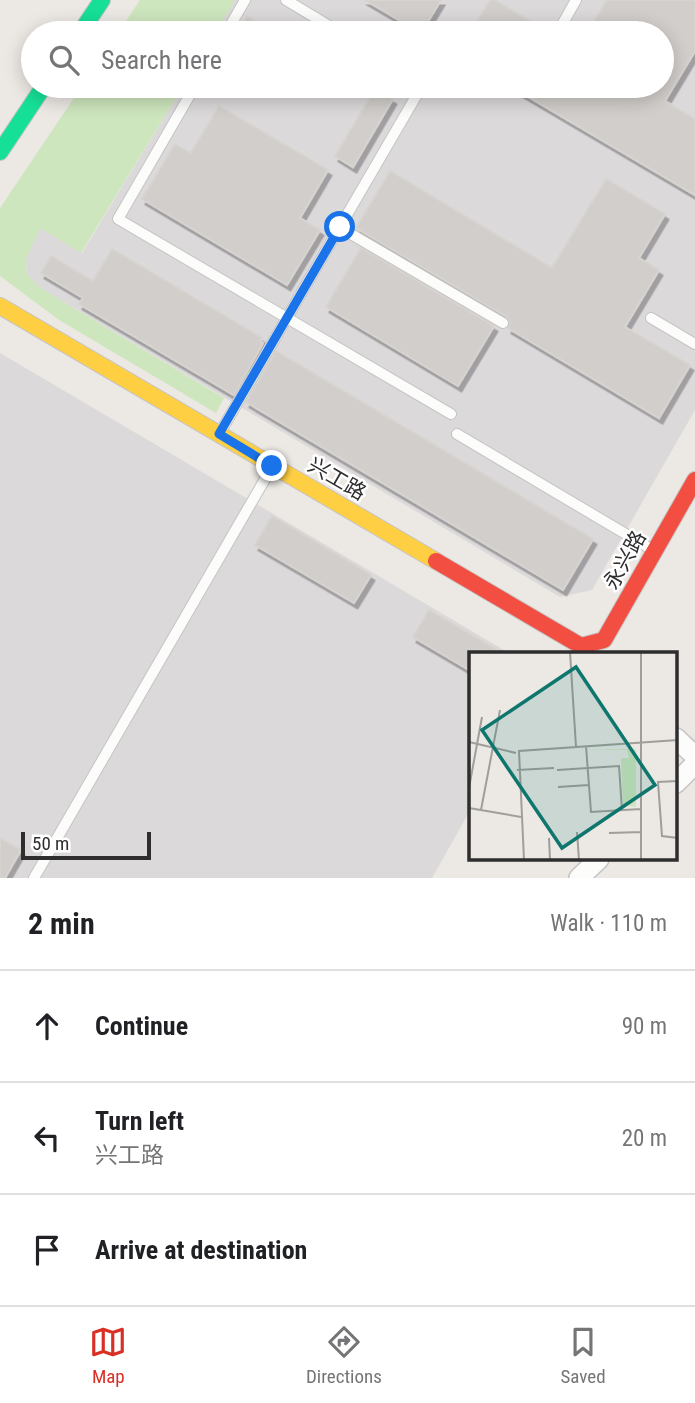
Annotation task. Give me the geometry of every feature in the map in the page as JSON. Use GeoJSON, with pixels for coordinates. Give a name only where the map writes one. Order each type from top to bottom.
{"type":"FeatureCollection","features":[{"type":"Feature","properties":{"kind":"street"},"geometry":{"type":"LineString","coordinates":[[88,21],[102,0]]}},
{"type":"Feature","properties":{"kind":"street"},"geometry":{"type":"LineString","coordinates":[[0,152],[36,98]]}},
{"type":"Feature","properties":{"kind":"street","name":"兴工路"},"geometry":{"type":"LineString","coordinates":[[0,306],[580,646]]}},
{"type":"Feature","properties":{"kind":"street","name":"永兴路"},"geometry":{"type":"LineString","coordinates":[[580,646],[608,647],[655,551],[695,480]]}},
{"type":"Feature","properties":{"kind":"street"},"geometry":{"type":"LineString","coordinates":[[678,740],[695,756]]}},
{"type":"Feature","properties":{"kind":"street"},"geometry":{"type":"LineString","coordinates":[[678,781],[695,764]]}},
{"type":"Feature","properties":{"kind":"street"},"geometry":{"type":"LineString","coordinates":[[579,878],[598,860]]}},
{"type":"Feature","properties":{"kind":"lane"},"geometry":{"type":"LineString","coordinates":[[233,21],[245,0]]}},
{"type":"Feature","properties":{"kind":"lane"},"geometry":{"type":"LineString","coordinates":[[286,0],[319,21]]}},
{"type":"Feature","properties":{"kind":"lane"},"geometry":{"type":"LineString","coordinates":[[563,21],[576,0]]}},
{"type":"Feature","properties":{"kind":"lane"},"geometry":{"type":"LineString","coordinates":[[188,98],[118,219],[451,414]]}},
{"type":"Feature","properties":{"kind":"lane"},"geometry":{"type":"LineString","coordinates":[[219,434],[415,98]]}},
{"type":"Feature","properties":{"kind":"lane"},"geometry":{"type":"LineString","coordinates":[[340,227],[503,323]]}},
{"type":"Feature","properties":{"kind":"lane"},"geometry":{"type":"LineString","coordinates":[[652,318],[695,344]]}},
{"type":"Feature","properties":{"kind":"lane"},"geometry":{"type":"LineString","coordinates":[[457,433],[655,551]]}},
{"type":"Feature","properties":{"kind":"lane"},"geometry":{"type":"LineString","coordinates":[[34,878],[272,466]]}},
{"type":"Feature","properties":{"kind":"shaded area"},"geometry":{"type":"Polygon","coordinates":[[[232,0],[695,0],[695,410],[592,590],[560,597],[42,289],[27,275],[26,259],[40,228],[82,253],[176,98],[674,98],[674,21],[222,21],[233,3],[232,0]]]}},
{"type":"Feature","properties":{"kind":"shaded area"},"geometry":{"type":"Polygon","coordinates":[[[0,353],[508,652],[469,652],[469,813],[432,878],[0,878],[0,353]]]}},
{"type":"Feature","properties":{"kind":"green space"},"geometry":{"type":"Polygon","coordinates":[[[140,0],[234,2],[222,21],[126,21],[140,0]]]}},
{"type":"Feature","properties":{"kind":"green space"},"geometry":{"type":"Polygon","coordinates":[[[74,98],[176,98],[81,253],[40,228],[26,259],[27,275],[42,289],[224,398],[216,413],[59,320],[0,276],[0,208],[74,98]]]}},
{"type":"Feature","properties":{"kind":"building"},"geometry":{"type":"Polygon","coordinates":[[[365,0],[441,0],[428,21],[401,21],[365,0]]]}},
{"type":"Feature","properties":{"kind":"building"},"geometry":{"type":"Polygon","coordinates":[[[490,0],[495,0],[530,21],[477,21],[490,0]]]}},
{"type":"Feature","properties":{"kind":"building"},"geometry":{"type":"Polygon","coordinates":[[[607,0],[695,0],[695,51],[674,86],[674,21],[594,21],[607,0]]]}},
{"type":"Feature","properties":{"kind":"building"},"geometry":{"type":"Polygon","coordinates":[[[370,98],[393,99],[353,167],[335,156],[370,98]]]}},
{"type":"Feature","properties":{"kind":"building"},"geometry":{"type":"Polygon","coordinates":[[[530,98],[667,98],[665,101],[695,119],[695,195],[530,98]]]}},
{"type":"Feature","properties":{"kind":"building"},"geometry":{"type":"Polygon","coordinates":[[[219,106],[328,170],[300,218],[320,230],[287,285],[142,199],[175,144],[191,153],[219,106]]]}},
{"type":"Feature","properties":{"kind":"building"},"geometry":{"type":"Polygon","coordinates":[[[390,171],[552,268],[606,179],[665,214],[639,258],[659,270],[625,327],[690,365],[659,418],[508,328],[510,322],[507,317],[356,228],[390,171]]]}},
{"type":"Feature","properties":{"kind":"building"},"geometry":{"type":"Polygon","coordinates":[[[361,248],[494,326],[458,386],[326,307],[361,248]]]}},
{"type":"Feature","properties":{"kind":"building"},"geometry":{"type":"Polygon","coordinates":[[[112,249],[262,338],[260,341],[263,343],[234,395],[79,304],[83,298],[41,273],[51,256],[93,281],[112,249]]]}},
{"type":"Feature","properties":{"kind":"building"},"geometry":{"type":"Polygon","coordinates":[[[276,351],[593,539],[563,590],[246,402],[276,351]]]}},
{"type":"Feature","properties":{"kind":"building"},"geometry":{"type":"Polygon","coordinates":[[[272,516],[371,575],[354,603],[255,545],[272,516]]]}},
{"type":"Feature","properties":{"kind":"building"},"geometry":{"type":"Polygon","coordinates":[[[429,610],[501,652],[469,652],[469,670],[413,637],[429,610]]]}},
{"type":"Feature","properties":{"kind":"building"},"geometry":{"type":"Polygon","coordinates":[[[0,838],[21,850],[5,878],[0,878],[0,838]]]}},
{"type":"Feature","properties":{"kind":"traffic: fast"},"geometry":{"type":"LineString","coordinates":[[88,21],[102,0]]}},
{"type":"Feature","properties":{"kind":"traffic: fast"},"geometry":{"type":"LineString","coordinates":[[0,152],[36,98]]}},
{"type":"Feature","properties":{"kind":"traffic: slow"},"geometry":{"type":"LineString","coordinates":[[0,306],[436,561]]}},
{"type":"Feature","properties":{"kind":"traffic: jam"},"geometry":{"type":"LineString","coordinates":[[436,561],[581,646],[604,640],[695,480]]}},
{"type":"Feature","properties":{"kind":"route"},"geometry":{"type":"LineString","coordinates":[[272,466],[219,434],[340,227]]}}]}
